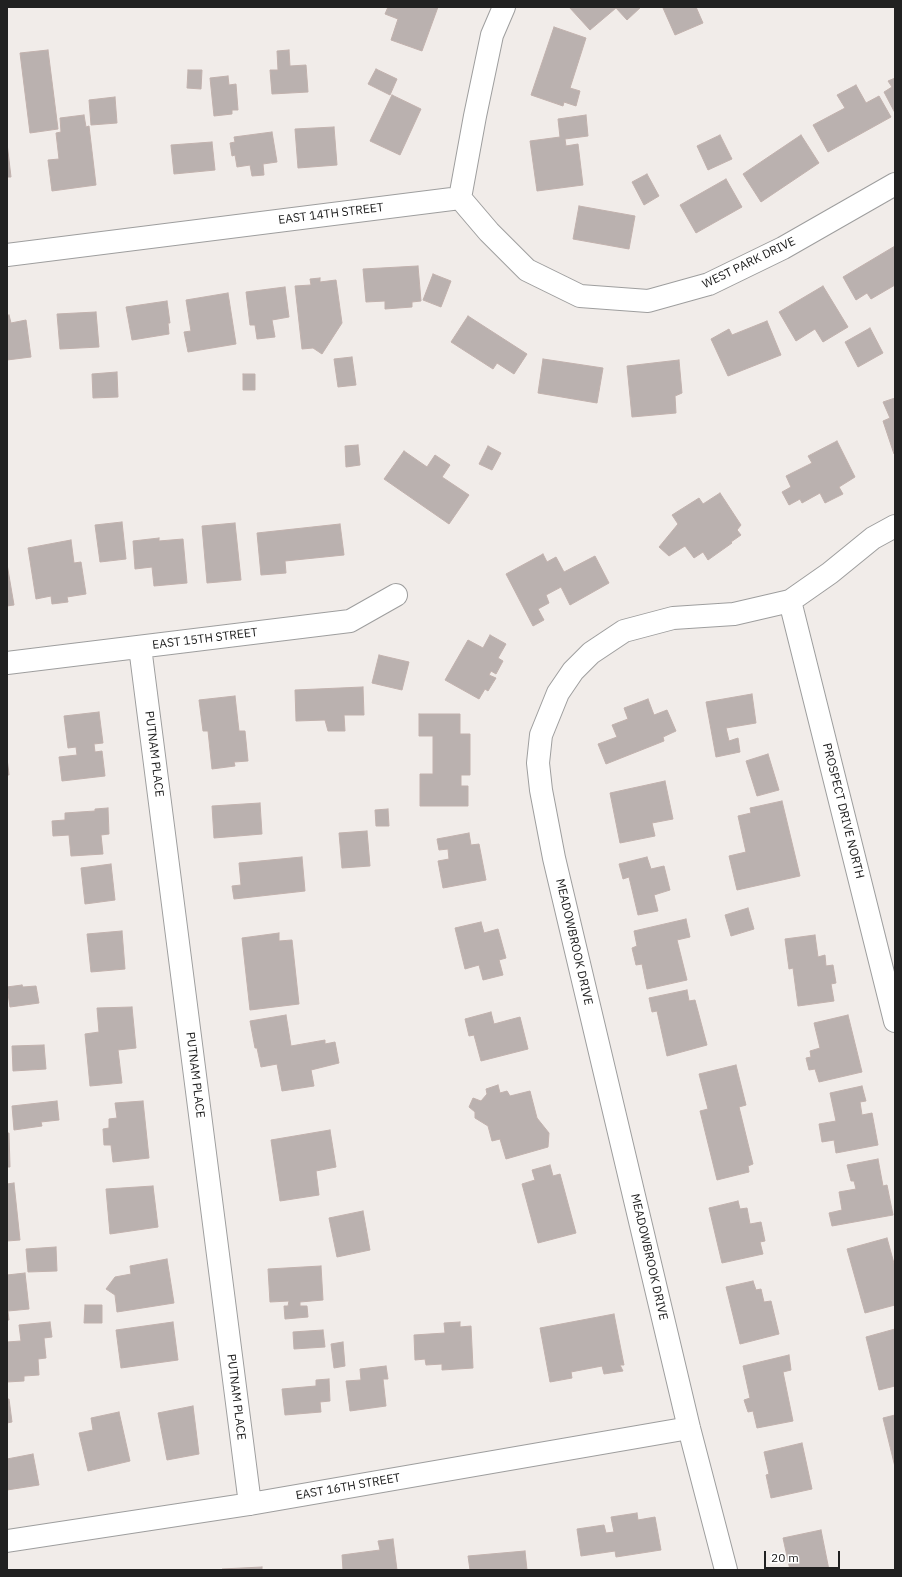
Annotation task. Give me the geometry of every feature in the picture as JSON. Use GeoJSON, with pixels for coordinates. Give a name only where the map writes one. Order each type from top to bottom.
{"type":"FeatureCollection","features":[{"type":"Feature","properties":{"kind":"street"},"geometry":{"type":"LineString","coordinates":[[460,198],[492,35],[504,7]]}},
{"type":"Feature","properties":{"kind":"street","name":"WEST PARK DRIVE"},"geometry":{"type":"LineString","coordinates":[[460,198],[489,232],[527,270],[580,296],[648,301],[709,284],[783,248],[895,184]]}},
{"type":"Feature","properties":{"kind":"street","name":"EAST 14TH STREET"},"geometry":{"type":"LineString","coordinates":[[7,256],[460,198]]}},
{"type":"Feature","properties":{"kind":"street","name":"MEADOWBROOK DRIVE"},"geometry":{"type":"LineString","coordinates":[[726,1570],[689,1428],[554,858],[541,790],[538,763],[541,735],[558,693],[573,671],[591,653],[624,631],[673,618],[734,614],[790,601],[830,573],[873,538],[895,526]]}},
{"type":"Feature","properties":{"kind":"street","name":"EAST 15TH STREET"},"geometry":{"type":"LineString","coordinates":[[7,663],[350,621],[396,595]]}},
{"type":"Feature","properties":{"kind":"street","name":"PROSPECT DRIVE NORTH"},"geometry":{"type":"LineString","coordinates":[[790,601],[895,1021]]}},
{"type":"Feature","properties":{"kind":"street","name":"PUTNAM PLACE"},"geometry":{"type":"LineString","coordinates":[[140,647],[250,1504]]}},
{"type":"Feature","properties":{"kind":"street","name":"EAST 16TH STREET"},"geometry":{"type":"LineString","coordinates":[[7,1541],[250,1504],[689,1428]]}},
{"type":"Feature","properties":{"kind":"building"},"geometry":{"type":"Polygon","coordinates":[[[388,7],[438,7],[422,51],[391,40],[398,19],[385,14],[388,7]]]}},
{"type":"Feature","properties":{"kind":"building"},"geometry":{"type":"Polygon","coordinates":[[[569,7],[641,7],[627,20],[616,8],[590,30],[569,7]]]}},
{"type":"Feature","properties":{"kind":"building"},"geometry":{"type":"Polygon","coordinates":[[[696,7],[703,23],[675,35],[663,8],[696,7]]]}},
{"type":"Feature","properties":{"kind":"building"},"geometry":{"type":"Polygon","coordinates":[[[554,27],[586,38],[570,88],[580,91],[576,106],[564,102],[563,106],[531,95],[554,27]]]}},
{"type":"Feature","properties":{"kind":"building"},"geometry":{"type":"Polygon","coordinates":[[[48,50],[58,129],[30,133],[20,53],[48,50]]]}},
{"type":"Feature","properties":{"kind":"building"},"geometry":{"type":"Polygon","coordinates":[[[289,50],[290,66],[306,65],[308,92],[272,94],[270,70],[278,70],[277,51],[289,50]]]}},
{"type":"Feature","properties":{"kind":"building"},"geometry":{"type":"Polygon","coordinates":[[[376,69],[397,79],[390,95],[368,84],[376,69]]]}},
{"type":"Feature","properties":{"kind":"building"},"geometry":{"type":"Polygon","coordinates":[[[188,70],[202,70],[201,89],[187,88],[188,70]]]}},
{"type":"Feature","properties":{"kind":"building"},"geometry":{"type":"Polygon","coordinates":[[[228,76],[229,85],[236,84],[238,110],[232,110],[232,114],[214,116],[210,78],[228,76]]]}},
{"type":"Feature","properties":{"kind":"building"},"geometry":{"type":"Polygon","coordinates":[[[895,78],[895,113],[884,92],[892,87],[888,81],[895,78]]]}},
{"type":"Feature","properties":{"kind":"building"},"geometry":{"type":"Polygon","coordinates":[[[856,85],[866,103],[879,96],[891,117],[828,152],[813,125],[845,108],[837,95],[856,85]]]}},
{"type":"Feature","properties":{"kind":"building"},"geometry":{"type":"Polygon","coordinates":[[[392,95],[421,109],[400,155],[370,141],[392,95]]]}},
{"type":"Feature","properties":{"kind":"building"},"geometry":{"type":"Polygon","coordinates":[[[115,97],[117,123],[91,125],[89,100],[115,97]]]}},
{"type":"Feature","properties":{"kind":"building"},"geometry":{"type":"Polygon","coordinates":[[[84,115],[86,127],[89,126],[96,185],[52,191],[48,160],[59,159],[56,133],[61,132],[60,118],[84,115]]]}},
{"type":"Feature","properties":{"kind":"building"},"geometry":{"type":"Polygon","coordinates":[[[586,115],[588,136],[565,139],[566,146],[578,144],[583,185],[537,191],[530,141],[560,137],[558,119],[586,115]]]}},
{"type":"Feature","properties":{"kind":"building"},"geometry":{"type":"Polygon","coordinates":[[[334,127],[337,165],[298,168],[295,129],[334,127]]]}},
{"type":"Feature","properties":{"kind":"building"},"geometry":{"type":"Polygon","coordinates":[[[272,132],[277,162],[263,164],[264,175],[252,176],[250,165],[237,167],[235,155],[232,156],[230,143],[235,142],[234,137],[272,132]]]}},
{"type":"Feature","properties":{"kind":"building"},"geometry":{"type":"Polygon","coordinates":[[[720,135],[732,159],[708,170],[697,146],[720,135]]]}},
{"type":"Feature","properties":{"kind":"building"},"geometry":{"type":"Polygon","coordinates":[[[801,135],[819,163],[761,202],[743,174],[801,135]]]}},
{"type":"Feature","properties":{"kind":"building"},"geometry":{"type":"Polygon","coordinates":[[[212,142],[215,170],[174,174],[171,145],[212,142]]]}},
{"type":"Feature","properties":{"kind":"building"},"geometry":{"type":"Polygon","coordinates":[[[7,143],[11,177],[7,177],[7,143]]]}},
{"type":"Feature","properties":{"kind":"building"},"geometry":{"type":"Polygon","coordinates":[[[647,174],[659,196],[644,205],[632,182],[647,174]]]}},
{"type":"Feature","properties":{"kind":"building"},"geometry":{"type":"Polygon","coordinates":[[[726,179],[742,207],[696,233],[680,205],[726,179]]]}},
{"type":"Feature","properties":{"kind":"building"},"geometry":{"type":"Polygon","coordinates":[[[579,206],[635,216],[629,249],[573,239],[579,206]]]}},
{"type":"Feature","properties":{"kind":"building"},"geometry":{"type":"Polygon","coordinates":[[[895,246],[895,285],[871,299],[867,293],[856,300],[843,277],[895,246]]]}},
{"type":"Feature","properties":{"kind":"building"},"geometry":{"type":"Polygon","coordinates":[[[418,266],[421,301],[412,302],[412,307],[385,309],[385,301],[366,302],[363,269],[418,266]]]}},
{"type":"Feature","properties":{"kind":"building"},"geometry":{"type":"Polygon","coordinates":[[[433,274],[451,281],[441,307],[423,300],[433,274]]]}},
{"type":"Feature","properties":{"kind":"building"},"geometry":{"type":"Polygon","coordinates":[[[320,278],[320,282],[336,280],[342,323],[322,354],[313,348],[302,349],[295,286],[311,285],[310,279],[320,278]]]}},
{"type":"Feature","properties":{"kind":"building"},"geometry":{"type":"Polygon","coordinates":[[[823,286],[848,327],[823,342],[815,329],[796,341],[779,312],[823,286]]]}},
{"type":"Feature","properties":{"kind":"building"},"geometry":{"type":"Polygon","coordinates":[[[285,287],[289,317],[272,320],[275,337],[257,339],[255,325],[250,325],[246,292],[285,287]]]}},
{"type":"Feature","properties":{"kind":"building"},"geometry":{"type":"Polygon","coordinates":[[[228,293],[236,344],[188,352],[184,332],[191,331],[186,300],[228,293]]]}},
{"type":"Feature","properties":{"kind":"building"},"geometry":{"type":"Polygon","coordinates":[[[167,301],[170,323],[168,323],[169,334],[132,340],[126,307],[167,301]]]}},
{"type":"Feature","properties":{"kind":"building"},"geometry":{"type":"Polygon","coordinates":[[[96,312],[99,347],[60,349],[57,314],[96,312]]]}},
{"type":"Feature","properties":{"kind":"building"},"geometry":{"type":"Polygon","coordinates":[[[9,315],[11,323],[26,320],[31,357],[7,360],[7,316],[9,315]]]}},
{"type":"Feature","properties":{"kind":"building"},"geometry":{"type":"Polygon","coordinates":[[[468,316],[527,354],[514,374],[497,363],[493,369],[451,342],[468,316]]]}},
{"type":"Feature","properties":{"kind":"building"},"geometry":{"type":"Polygon","coordinates":[[[767,321],[781,355],[728,376],[711,339],[729,329],[732,335],[767,321]]]}},
{"type":"Feature","properties":{"kind":"building"},"geometry":{"type":"Polygon","coordinates":[[[870,328],[883,353],[858,367],[845,342],[870,328]]]}},
{"type":"Feature","properties":{"kind":"building"},"geometry":{"type":"Polygon","coordinates":[[[352,357],[356,385],[338,387],[334,359],[352,357]]]}},
{"type":"Feature","properties":{"kind":"building"},"geometry":{"type":"Polygon","coordinates":[[[543,359],[603,368],[597,403],[538,393],[543,359]]]}},
{"type":"Feature","properties":{"kind":"building"},"geometry":{"type":"Polygon","coordinates":[[[679,360],[682,393],[675,396],[676,413],[632,417],[627,366],[679,360]]]}},
{"type":"Feature","properties":{"kind":"building"},"geometry":{"type":"Polygon","coordinates":[[[117,372],[118,397],[93,398],[92,374],[117,372]]]}},
{"type":"Feature","properties":{"kind":"building"},"geometry":{"type":"Polygon","coordinates":[[[243,374],[255,374],[255,390],[243,390],[243,374]]]}},
{"type":"Feature","properties":{"kind":"building"},"geometry":{"type":"Polygon","coordinates":[[[895,398],[894,454],[883,421],[890,418],[883,402],[895,398]]]}},
{"type":"Feature","properties":{"kind":"building"},"geometry":{"type":"Polygon","coordinates":[[[837,441],[855,477],[839,487],[843,494],[825,503],[820,493],[802,503],[800,499],[789,505],[782,492],[791,487],[786,476],[812,463],[808,456],[837,441]]]}},
{"type":"Feature","properties":{"kind":"building"},"geometry":{"type":"Polygon","coordinates":[[[358,445],[360,465],[346,467],[345,446],[358,445]]]}},
{"type":"Feature","properties":{"kind":"building"},"geometry":{"type":"Polygon","coordinates":[[[488,446],[501,453],[492,470],[479,464],[488,446]]]}},
{"type":"Feature","properties":{"kind":"building"},"geometry":{"type":"Polygon","coordinates":[[[404,451],[427,467],[435,455],[450,465],[442,477],[469,495],[449,524],[384,479],[404,451]]]}},
{"type":"Feature","properties":{"kind":"building"},"geometry":{"type":"Polygon","coordinates":[[[720,493],[741,525],[737,530],[741,535],[731,542],[732,543],[708,560],[703,552],[694,558],[685,546],[669,556],[659,547],[678,524],[672,515],[699,498],[703,504],[720,493]]]}},
{"type":"Feature","properties":{"kind":"building"},"geometry":{"type":"Polygon","coordinates":[[[122,522],[126,559],[100,562],[95,525],[122,522]]]}},
{"type":"Feature","properties":{"kind":"building"},"geometry":{"type":"Polygon","coordinates":[[[235,523],[241,580],[207,583],[202,526],[235,523]]]}},
{"type":"Feature","properties":{"kind":"building"},"geometry":{"type":"Polygon","coordinates":[[[340,524],[344,555],[285,561],[286,573],[261,575],[257,533],[340,524]]]}},
{"type":"Feature","properties":{"kind":"building"},"geometry":{"type":"Polygon","coordinates":[[[159,538],[159,541],[183,539],[187,583],[154,586],[152,567],[135,569],[133,541],[159,538]]]}},
{"type":"Feature","properties":{"kind":"building"},"geometry":{"type":"Polygon","coordinates":[[[71,540],[74,563],[81,562],[86,594],[67,597],[68,602],[52,604],[51,596],[36,599],[28,548],[71,540]]]}},
{"type":"Feature","properties":{"kind":"building"},"geometry":{"type":"Polygon","coordinates":[[[543,554],[547,562],[556,557],[564,572],[595,556],[609,583],[570,605],[561,587],[546,595],[549,603],[538,609],[544,620],[533,626],[506,574],[543,554]]]}},
{"type":"Feature","properties":{"kind":"building"},"geometry":{"type":"Polygon","coordinates":[[[7,564],[14,605],[7,606],[7,564]]]}},
{"type":"Feature","properties":{"kind":"building"},"geometry":{"type":"Polygon","coordinates":[[[490,635],[506,644],[498,658],[503,661],[496,674],[491,671],[489,675],[496,678],[488,691],[485,689],[479,699],[445,680],[468,640],[483,648],[490,635]]]}},
{"type":"Feature","properties":{"kind":"building"},"geometry":{"type":"Polygon","coordinates":[[[379,655],[409,662],[402,690],[372,683],[379,655]]]}},
{"type":"Feature","properties":{"kind":"building"},"geometry":{"type":"Polygon","coordinates":[[[363,687],[364,715],[344,715],[345,731],[328,731],[325,720],[296,721],[295,690],[363,687]]]}},
{"type":"Feature","properties":{"kind":"building"},"geometry":{"type":"Polygon","coordinates":[[[752,694],[756,723],[726,728],[729,741],[738,738],[740,752],[716,757],[706,702],[752,694]]]}},
{"type":"Feature","properties":{"kind":"building"},"geometry":{"type":"Polygon","coordinates":[[[235,696],[239,731],[245,731],[248,761],[234,762],[235,766],[212,769],[208,731],[203,731],[199,700],[235,696]]]}},
{"type":"Feature","properties":{"kind":"building"},"geometry":{"type":"Polygon","coordinates":[[[648,699],[654,715],[667,710],[676,731],[663,737],[664,741],[606,764],[598,744],[617,737],[612,725],[628,719],[624,708],[648,699]]]}},
{"type":"Feature","properties":{"kind":"building"},"geometry":{"type":"Polygon","coordinates":[[[99,712],[103,743],[94,744],[95,752],[102,751],[105,776],[62,781],[59,757],[77,755],[76,747],[68,748],[64,716],[99,712]]]}},
{"type":"Feature","properties":{"kind":"building"},"geometry":{"type":"Polygon","coordinates":[[[419,714],[460,714],[460,734],[470,734],[470,775],[461,775],[461,786],[468,786],[468,806],[420,806],[420,774],[433,774],[433,736],[419,736],[419,714]]]}},
{"type":"Feature","properties":{"kind":"building"},"geometry":{"type":"Polygon","coordinates":[[[768,754],[779,790],[757,796],[746,761],[768,754]]]}},
{"type":"Feature","properties":{"kind":"building"},"geometry":{"type":"Polygon","coordinates":[[[7,758],[9,775],[7,775],[7,758]]]}},
{"type":"Feature","properties":{"kind":"building"},"geometry":{"type":"Polygon","coordinates":[[[665,781],[673,819],[652,823],[655,836],[620,843],[610,793],[665,781]]]}},
{"type":"Feature","properties":{"kind":"building"},"geometry":{"type":"Polygon","coordinates":[[[782,801],[800,876],[737,890],[729,856],[746,852],[738,816],[751,813],[750,808],[782,801]]]}},
{"type":"Feature","properties":{"kind":"building"},"geometry":{"type":"Polygon","coordinates":[[[260,803],[262,834],[214,838],[212,806],[260,803]]]}},
{"type":"Feature","properties":{"kind":"building"},"geometry":{"type":"Polygon","coordinates":[[[108,808],[109,834],[101,835],[103,854],[71,856],[69,835],[53,836],[52,821],[65,820],[65,813],[95,811],[95,809],[108,808]]]}},
{"type":"Feature","properties":{"kind":"building"},"geometry":{"type":"Polygon","coordinates":[[[388,809],[389,826],[376,826],[375,810],[388,809]]]}},
{"type":"Feature","properties":{"kind":"building"},"geometry":{"type":"Polygon","coordinates":[[[367,831],[370,866],[342,868],[339,833],[367,831]]]}},
{"type":"Feature","properties":{"kind":"building"},"geometry":{"type":"Polygon","coordinates":[[[469,833],[471,845],[479,844],[486,880],[443,888],[438,861],[449,859],[448,849],[439,850],[437,839],[469,833]]]}},
{"type":"Feature","properties":{"kind":"building"},"geometry":{"type":"Polygon","coordinates":[[[302,857],[305,891],[234,899],[232,886],[241,885],[239,863],[302,857]]]}},
{"type":"Feature","properties":{"kind":"building"},"geometry":{"type":"Polygon","coordinates":[[[647,857],[651,869],[664,866],[670,890],[654,895],[658,911],[638,915],[629,877],[623,879],[619,864],[647,857]]]}},
{"type":"Feature","properties":{"kind":"building"},"geometry":{"type":"Polygon","coordinates":[[[111,864],[115,900],[85,904],[81,868],[111,864]]]}},
{"type":"Feature","properties":{"kind":"building"},"geometry":{"type":"Polygon","coordinates":[[[748,908],[754,929],[731,936],[725,915],[748,908]]]}},
{"type":"Feature","properties":{"kind":"building"},"geometry":{"type":"Polygon","coordinates":[[[686,919],[690,937],[677,940],[687,980],[647,989],[642,964],[636,965],[632,948],[637,946],[634,931],[686,919]]]}},
{"type":"Feature","properties":{"kind":"building"},"geometry":{"type":"Polygon","coordinates":[[[481,922],[484,933],[498,929],[506,958],[499,960],[503,975],[483,980],[479,965],[465,969],[455,928],[481,922]]]}},
{"type":"Feature","properties":{"kind":"building"},"geometry":{"type":"Polygon","coordinates":[[[122,931],[125,969],[91,972],[87,934],[122,931]]]}},
{"type":"Feature","properties":{"kind":"building"},"geometry":{"type":"Polygon","coordinates":[[[279,933],[279,941],[292,940],[299,1004],[250,1010],[242,938],[279,933]]]}},
{"type":"Feature","properties":{"kind":"building"},"geometry":{"type":"Polygon","coordinates":[[[815,935],[818,957],[825,955],[826,966],[833,965],[836,983],[831,984],[834,1001],[798,1006],[793,968],[789,969],[785,939],[815,935]]]}},
{"type":"Feature","properties":{"kind":"building"},"geometry":{"type":"Polygon","coordinates":[[[22,985],[23,987],[36,986],[39,1003],[10,1007],[7,987],[22,985]]]}},
{"type":"Feature","properties":{"kind":"building"},"geometry":{"type":"Polygon","coordinates":[[[687,990],[689,1001],[695,1000],[707,1045],[667,1056],[657,1011],[652,1012],[649,998],[687,990]]]}},
{"type":"Feature","properties":{"kind":"building"},"geometry":{"type":"Polygon","coordinates":[[[132,1007],[136,1048],[118,1050],[122,1083],[90,1086],[85,1034],[99,1032],[97,1008],[132,1007]]]}},
{"type":"Feature","properties":{"kind":"building"},"geometry":{"type":"Polygon","coordinates":[[[491,1012],[494,1024],[520,1017],[528,1049],[481,1061],[474,1035],[469,1036],[465,1019],[491,1012]]]}},
{"type":"Feature","properties":{"kind":"building"},"geometry":{"type":"Polygon","coordinates":[[[286,1015],[291,1046],[325,1040],[325,1044],[335,1042],[339,1063],[311,1070],[314,1086],[282,1091],[277,1064],[261,1067],[257,1048],[255,1048],[250,1021],[286,1015]]]}},
{"type":"Feature","properties":{"kind":"building"},"geometry":{"type":"Polygon","coordinates":[[[848,1015],[862,1072],[819,1082],[815,1069],[809,1070],[806,1058],[811,1057],[810,1051],[820,1048],[814,1023],[848,1015]]]}},
{"type":"Feature","properties":{"kind":"building"},"geometry":{"type":"Polygon","coordinates":[[[44,1045],[46,1069],[13,1071],[12,1046],[44,1045]]]}},
{"type":"Feature","properties":{"kind":"building"},"geometry":{"type":"Polygon","coordinates":[[[736,1065],[746,1105],[739,1107],[753,1164],[748,1166],[749,1172],[717,1180],[700,1111],[708,1109],[699,1074],[736,1065]]]}},
{"type":"Feature","properties":{"kind":"building"},"geometry":{"type":"Polygon","coordinates":[[[498,1085],[500,1093],[507,1091],[510,1096],[530,1091],[537,1118],[549,1133],[548,1147],[506,1159],[500,1139],[492,1141],[488,1126],[475,1118],[475,1112],[469,1107],[473,1098],[481,1101],[487,1094],[486,1089],[498,1085]]]}},
{"type":"Feature","properties":{"kind":"building"},"geometry":{"type":"Polygon","coordinates":[[[862,1086],[866,1101],[860,1102],[862,1115],[872,1113],[878,1145],[836,1153],[834,1140],[822,1142],[819,1124],[836,1121],[830,1093],[862,1086]]]}},
{"type":"Feature","properties":{"kind":"building"},"geometry":{"type":"Polygon","coordinates":[[[57,1101],[59,1120],[41,1122],[42,1126],[14,1130],[12,1106],[57,1101]]]}},
{"type":"Feature","properties":{"kind":"building"},"geometry":{"type":"Polygon","coordinates":[[[143,1101],[149,1158],[113,1162],[111,1145],[104,1145],[103,1129],[109,1128],[109,1119],[117,1118],[115,1103],[143,1101]]]}},
{"type":"Feature","properties":{"kind":"building"},"geometry":{"type":"Polygon","coordinates":[[[330,1130],[336,1167],[316,1171],[319,1195],[280,1201],[271,1140],[330,1130]]]}},
{"type":"Feature","properties":{"kind":"building"},"geometry":{"type":"Polygon","coordinates":[[[7,1133],[9,1133],[10,1167],[7,1167],[7,1133]]]}},
{"type":"Feature","properties":{"kind":"building"},"geometry":{"type":"Polygon","coordinates":[[[878,1159],[883,1186],[887,1185],[893,1215],[832,1226],[829,1213],[842,1210],[839,1192],[856,1189],[854,1181],[851,1181],[847,1165],[878,1159]]]}},
{"type":"Feature","properties":{"kind":"building"},"geometry":{"type":"Polygon","coordinates":[[[550,1165],[553,1176],[560,1174],[576,1233],[538,1243],[522,1184],[535,1180],[532,1170],[550,1165]]]}},
{"type":"Feature","properties":{"kind":"building"},"geometry":{"type":"Polygon","coordinates":[[[14,1183],[20,1240],[7,1241],[7,1184],[14,1183]]]}},
{"type":"Feature","properties":{"kind":"building"},"geometry":{"type":"Polygon","coordinates":[[[153,1186],[158,1227],[110,1234],[106,1189],[153,1186]]]}},
{"type":"Feature","properties":{"kind":"building"},"geometry":{"type":"Polygon","coordinates":[[[738,1201],[740,1209],[747,1208],[750,1224],[761,1222],[765,1241],[760,1242],[763,1254],[722,1263],[709,1208],[738,1201]]]}},
{"type":"Feature","properties":{"kind":"building"},"geometry":{"type":"Polygon","coordinates":[[[363,1211],[370,1250],[337,1257],[329,1218],[363,1211]]]}},
{"type":"Feature","properties":{"kind":"building"},"geometry":{"type":"Polygon","coordinates":[[[887,1238],[895,1267],[895,1305],[865,1313],[847,1249],[887,1238]]]}},
{"type":"Feature","properties":{"kind":"building"},"geometry":{"type":"Polygon","coordinates":[[[56,1247],[57,1271],[28,1272],[26,1249],[56,1247]]]}},
{"type":"Feature","properties":{"kind":"building"},"geometry":{"type":"Polygon","coordinates":[[[167,1259],[174,1303],[117,1312],[115,1295],[106,1289],[115,1277],[131,1274],[130,1266],[167,1259]]]}},
{"type":"Feature","properties":{"kind":"building"},"geometry":{"type":"Polygon","coordinates":[[[321,1266],[323,1300],[300,1302],[300,1306],[307,1306],[308,1317],[285,1319],[284,1306],[288,1306],[289,1301],[270,1302],[268,1269],[321,1266]]]}},
{"type":"Feature","properties":{"kind":"building"},"geometry":{"type":"Polygon","coordinates":[[[25,1273],[29,1309],[8,1311],[9,1320],[7,1320],[7,1275],[25,1273]]]}},
{"type":"Feature","properties":{"kind":"building"},"geometry":{"type":"Polygon","coordinates":[[[753,1281],[756,1290],[761,1289],[764,1302],[771,1301],[779,1334],[740,1344],[726,1287],[753,1281]]]}},
{"type":"Feature","properties":{"kind":"building"},"geometry":{"type":"Polygon","coordinates":[[[85,1305],[102,1305],[102,1323],[84,1323],[85,1305]]]}},
{"type":"Feature","properties":{"kind":"building"},"geometry":{"type":"Polygon","coordinates":[[[614,1314],[624,1365],[620,1365],[623,1371],[604,1374],[602,1366],[571,1372],[572,1378],[550,1382],[540,1328],[614,1314]]]}},
{"type":"Feature","properties":{"kind":"building"},"geometry":{"type":"Polygon","coordinates":[[[50,1322],[52,1337],[44,1338],[46,1358],[38,1359],[39,1375],[24,1376],[24,1381],[7,1382],[7,1342],[21,1341],[19,1325],[50,1322]]]}},
{"type":"Feature","properties":{"kind":"building"},"geometry":{"type":"Polygon","coordinates":[[[173,1322],[178,1360],[121,1368],[116,1330],[173,1322]]]}},
{"type":"Feature","properties":{"kind":"building"},"geometry":{"type":"Polygon","coordinates":[[[460,1322],[460,1327],[471,1326],[473,1368],[442,1370],[442,1364],[426,1365],[425,1359],[415,1360],[414,1335],[445,1333],[444,1323],[460,1322]]]}},
{"type":"Feature","properties":{"kind":"building"},"geometry":{"type":"Polygon","coordinates":[[[895,1329],[895,1386],[879,1390],[866,1337],[895,1329]]]}},
{"type":"Feature","properties":{"kind":"building"},"geometry":{"type":"Polygon","coordinates":[[[323,1330],[325,1347],[294,1349],[293,1332],[323,1330]]]}},
{"type":"Feature","properties":{"kind":"building"},"geometry":{"type":"Polygon","coordinates":[[[343,1342],[345,1366],[334,1368],[331,1344],[343,1342]]]}},
{"type":"Feature","properties":{"kind":"building"},"geometry":{"type":"Polygon","coordinates":[[[789,1355],[791,1370],[783,1372],[793,1421],[757,1428],[753,1411],[748,1412],[744,1400],[750,1398],[743,1366],[789,1355]]]}},
{"type":"Feature","properties":{"kind":"building"},"geometry":{"type":"Polygon","coordinates":[[[386,1366],[388,1379],[383,1379],[386,1406],[350,1411],[346,1381],[361,1380],[360,1369],[386,1366]]]}},
{"type":"Feature","properties":{"kind":"building"},"geometry":{"type":"Polygon","coordinates":[[[329,1379],[330,1401],[320,1402],[321,1412],[285,1415],[282,1389],[316,1386],[316,1380],[329,1379]]]}},
{"type":"Feature","properties":{"kind":"building"},"geometry":{"type":"Polygon","coordinates":[[[7,1399],[9,1399],[12,1422],[7,1423],[7,1399]]]}},
{"type":"Feature","properties":{"kind":"building"},"geometry":{"type":"Polygon","coordinates":[[[193,1406],[199,1454],[167,1460],[158,1413],[193,1406]]]}},
{"type":"Feature","properties":{"kind":"building"},"geometry":{"type":"Polygon","coordinates":[[[119,1412],[130,1461],[88,1471],[79,1433],[93,1430],[91,1418],[119,1412]]]}},
{"type":"Feature","properties":{"kind":"building"},"geometry":{"type":"Polygon","coordinates":[[[895,1415],[895,1467],[883,1418],[895,1415]]]}},
{"type":"Feature","properties":{"kind":"building"},"geometry":{"type":"Polygon","coordinates":[[[802,1443],[812,1489],[771,1498],[766,1475],[769,1474],[764,1452],[802,1443]]]}},
{"type":"Feature","properties":{"kind":"building"},"geometry":{"type":"Polygon","coordinates":[[[33,1454],[39,1485],[7,1490],[7,1459],[33,1454]]]}},
{"type":"Feature","properties":{"kind":"building"},"geometry":{"type":"Polygon","coordinates":[[[637,1513],[638,1520],[655,1517],[661,1550],[616,1557],[615,1551],[581,1556],[577,1529],[604,1525],[606,1533],[614,1532],[611,1517],[637,1513]]]}},
{"type":"Feature","properties":{"kind":"building"},"geometry":{"type":"Polygon","coordinates":[[[821,1530],[829,1570],[790,1570],[783,1538],[821,1530]]]}},
{"type":"Feature","properties":{"kind":"building"},"geometry":{"type":"Polygon","coordinates":[[[393,1539],[397,1570],[343,1570],[342,1555],[380,1550],[378,1541],[393,1539]]]}},
{"type":"Feature","properties":{"kind":"building"},"geometry":{"type":"Polygon","coordinates":[[[525,1551],[527,1570],[470,1570],[468,1556],[525,1551]]]}},
{"type":"Feature","properties":{"kind":"building"},"geometry":{"type":"Polygon","coordinates":[[[262,1567],[262,1570],[222,1570],[222,1569],[262,1567]]]}}]}
